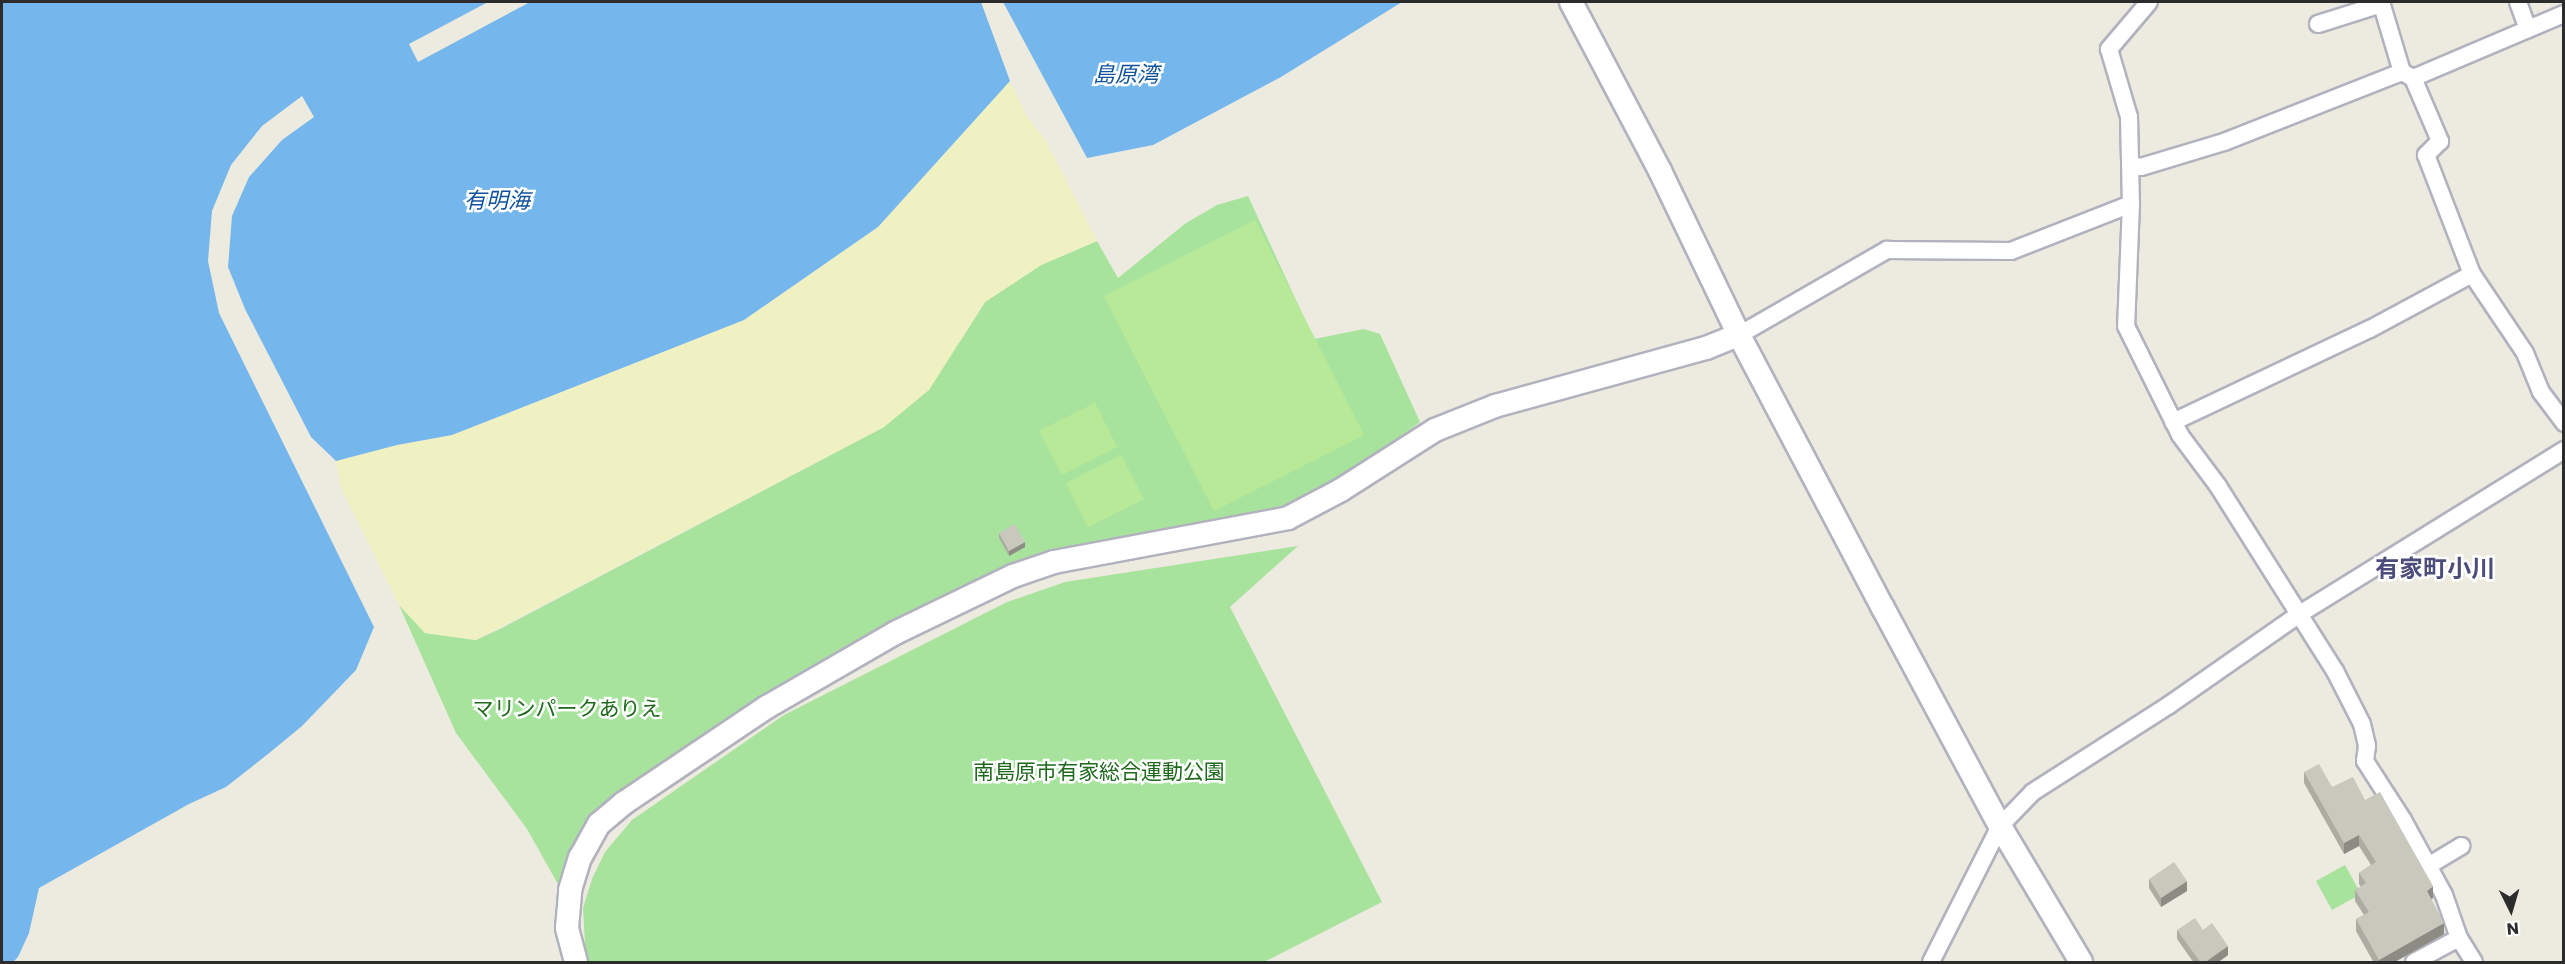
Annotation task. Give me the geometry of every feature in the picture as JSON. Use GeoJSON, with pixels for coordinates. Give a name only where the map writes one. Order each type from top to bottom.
{"type":"FeatureCollection","features":[{"type":"Feature","properties":{"kind":"street"},"geometry":{"type":"LineString","coordinates":[[1571,2],[1660,171],[1739,335],[2000,826],[2081,963]]}},
{"type":"Feature","properties":{"kind":"street"},"geometry":{"type":"LineString","coordinates":[[2149,2],[2109,49],[2128,117],[2131,204],[2126,326],[2173,422],[2230,505],[2335,671],[2362,724],[2367,746],[2365,761],[2444,895],[2459,938],[2474,963]]}},
{"type":"Feature","properties":{"kind":"street"},"geometry":{"type":"LineString","coordinates":[[2518,2],[2528,29]]}},
{"type":"Feature","properties":{"kind":"street"},"geometry":{"type":"LineString","coordinates":[[2318,24],[2381,3],[2408,75],[2440,141],[2426,156],[2472,274],[2525,353],[2541,392],[2564,423]]}},
{"type":"Feature","properties":{"kind":"street"},"geometry":{"type":"LineString","coordinates":[[2130,165],[2141,167],[2224,142],[2408,75],[2564,14]]}},
{"type":"Feature","properties":{"kind":"street"},"geometry":{"type":"LineString","coordinates":[[576,963],[567,928],[570,890],[580,858],[599,824],[624,803],[767,707],[896,633],[1013,576],[1054,562],[1288,518],[1341,490],[1436,429],[1495,406],[1706,348],[1739,335],[1887,250],[2011,251],[2131,204]]}},
{"type":"Feature","properties":{"kind":"street"},"geometry":{"type":"LineString","coordinates":[[2173,422],[2370,328],[2472,274]]}},
{"type":"Feature","properties":{"kind":"street"},"geometry":{"type":"LineString","coordinates":[[1931,963],[2000,826],[2033,792],[2169,705],[2298,615],[2564,450]]}},
{"type":"Feature","properties":{"kind":"street"},"geometry":{"type":"LineString","coordinates":[[2428,866],[2461,846]]}},
{"type":"Feature","properties":{"kind":"street"},"geometry":{"type":"LineString","coordinates":[[2414,963],[2459,938]]}},
{"type":"Feature","properties":{"kind":"green space","name":"マリンパークありえ"},"geometry":{"type":"Polygon","coordinates":[[[1248,196],[1314,339],[1364,329],[1380,334],[1420,422],[1378,454],[1275,512],[1085,544],[1050,553],[763,697],[570,856],[559,886],[527,829],[456,733],[399,605],[425,633],[476,640],[502,628],[884,427],[961,340],[985,302],[1041,265],[1097,241],[1118,278],[1186,223],[1217,205],[1248,196]]]}},
{"type":"Feature","properties":{"kind":"green space"},"geometry":{"type":"Polygon","coordinates":[[[1255,220],[1364,435],[1214,511],[1104,296],[1255,220]]]}},
{"type":"Feature","properties":{"kind":"green space"},"geometry":{"type":"Polygon","coordinates":[[[1095,403],[1117,447],[1062,475],[1039,431],[1095,403]]]}},
{"type":"Feature","properties":{"kind":"green space"},"geometry":{"type":"Polygon","coordinates":[[[1121,455],[1144,499],[1088,527],[1066,483],[1121,455]]]}},
{"type":"Feature","properties":{"kind":"green space","name":"南島原市有家総合運動公園"},"geometry":{"type":"Polygon","coordinates":[[[1298,546],[1230,607],[1382,902],[1264,962],[586,962],[583,908],[592,879],[605,852],[632,820],[784,715],[1007,602],[1065,582],[1298,546]]]}},
{"type":"Feature","properties":{"kind":"green space"},"geometry":{"type":"Polygon","coordinates":[[[2345,865],[2361,894],[2332,910],[2316,881],[2345,865]]]}},
{"type":"Feature","properties":{"kind":"sand"},"geometry":{"type":"Polygon","coordinates":[[[1010,81],[1027,117],[1046,141],[1097,241],[1041,265],[985,302],[929,390],[884,427],[476,640],[425,633],[399,605],[341,488],[336,461],[397,445],[452,435],[744,320],[878,227],[1010,81]]]}},
{"type":"Feature","properties":{"kind":"water","name":"有明海"},"geometry":{"type":"Polygon","coordinates":[[[2,2],[981,2],[1010,81],[878,227],[744,320],[452,435],[397,445],[336,461],[311,437],[245,309],[228,267],[232,216],[249,177],[282,140],[314,117],[302,96],[262,126],[231,165],[212,211],[208,261],[219,313],[374,627],[356,670],[302,726],[226,787],[189,804],[39,888],[29,933],[18,957],[13,962],[2,962],[2,2]]]}},
{"type":"Feature","properties":{"kind":"water","name":"島原湾"},"geometry":{"type":"Polygon","coordinates":[[[1003,2],[1402,2],[1281,77],[1153,145],[1087,158],[1003,2]]]}},
{"type":"Feature","properties":{"kind":"pier"},"geometry":{"type":"Polygon","coordinates":[[[488,2],[530,2],[418,62],[409,44],[488,2]]]}},
{"type":"Feature","properties":{"kind":"building"},"geometry":{"type":"Polygon","coordinates":[[[1015,524],[1025,542],[1009,551],[999,533],[1015,524]]]}},
{"type":"Feature","properties":{"kind":"building"},"geometry":{"type":"Polygon","coordinates":[[[2319,764],[2332,787],[2353,777],[2365,800],[2380,792],[2433,886],[2427,891],[2444,923],[2379,960],[2356,919],[2369,912],[2355,890],[2366,883],[2359,873],[2376,862],[2359,835],[2344,843],[2304,772],[2319,764]]]}},
{"type":"Feature","properties":{"kind":"building"},"geometry":{"type":"Polygon","coordinates":[[[2174,862],[2187,881],[2161,898],[2149,879],[2174,862]]]}},
{"type":"Feature","properties":{"kind":"building"},"geometry":{"type":"Polygon","coordinates":[[[2195,918],[2203,930],[2212,923],[2228,946],[2204,963],[2201,963],[2177,930],[2195,918]]]}},
{"type":"Feature","properties":{"kind":"district","name":"有家町小川"},"geometry":{"type":"Point","coordinates":[2435,569]}}]}
